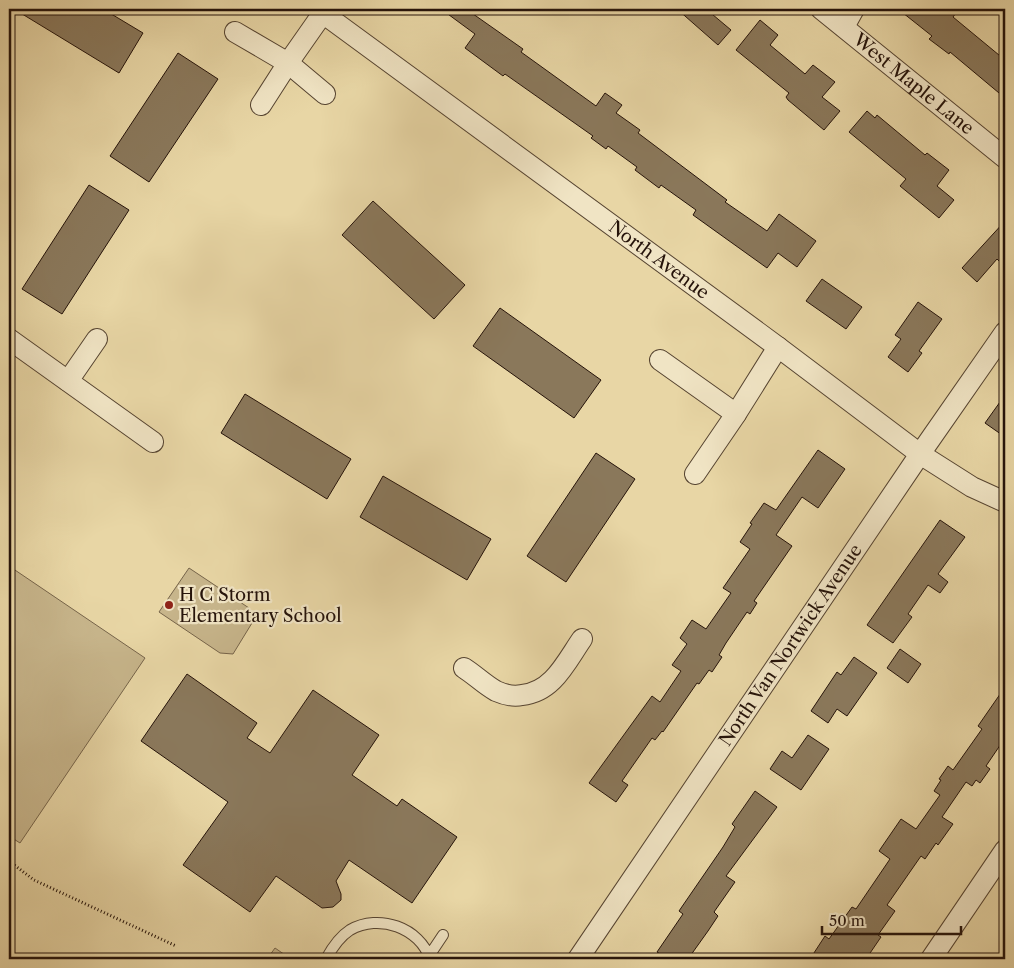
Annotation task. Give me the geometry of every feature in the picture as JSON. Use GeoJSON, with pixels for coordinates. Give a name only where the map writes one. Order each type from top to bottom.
{"type":"FeatureCollection","features":[{"type":"Feature","properties":{"kind":"street","name":"West Maple Lane"},"geometry":{"type":"LineString","coordinates":[[821,9],[1005,158]]}},
{"type":"Feature","properties":{"kind":"street"},"geometry":{"type":"LineString","coordinates":[[844,27],[854,9]]}},
{"type":"Feature","properties":{"kind":"street"},"geometry":{"type":"LineString","coordinates":[[261,105],[320,11]]}},
{"type":"Feature","properties":{"kind":"street","name":"North Avenue"},"geometry":{"type":"LineString","coordinates":[[320,11],[778,347],[920,454],[972,487],[1005,502]]}},
{"type":"Feature","properties":{"kind":"street"},"geometry":{"type":"LineString","coordinates":[[235,32],[288,63],[325,94]]}},
{"type":"Feature","properties":{"kind":"street","name":"North Van Nortwick Avenue"},"geometry":{"type":"LineString","coordinates":[[578,959],[920,454],[1005,332]]}},
{"type":"Feature","properties":{"kind":"street"},"geometry":{"type":"LineString","coordinates":[[9,339],[153,442]]}},
{"type":"Feature","properties":{"kind":"street"},"geometry":{"type":"LineString","coordinates":[[68,381],[97,339]]}},
{"type":"Feature","properties":{"kind":"street"},"geometry":{"type":"LineString","coordinates":[[695,474],[778,347]]}},
{"type":"Feature","properties":{"kind":"street"},"geometry":{"type":"LineString","coordinates":[[660,360],[736,414]]}},
{"type":"Feature","properties":{"kind":"street"},"geometry":{"type":"LineString","coordinates":[[464,668],[496,691],[512,697],[526,695],[540,691],[554,680],[582,639]]}},
{"type":"Feature","properties":{"kind":"street"},"geometry":{"type":"LineString","coordinates":[[931,959],[1005,850]]}},
{"type":"Feature","properties":{"kind":"lane"},"geometry":{"type":"LineString","coordinates":[[326,959],[336,942],[350,930],[368,923],[387,923],[405,929],[420,942],[430,958],[443,936]]}},
{"type":"Feature","properties":{"kind":"path"},"geometry":{"type":"LineString","coordinates":[[9,861],[34,880],[176,946]]}},
{"type":"Feature","properties":{"kind":"shaded area"},"geometry":{"type":"Polygon","coordinates":[[[9,566],[145,658],[20,843],[9,836],[9,566]]]}},
{"type":"Feature","properties":{"kind":"shaded area"},"geometry":{"type":"Polygon","coordinates":[[[189,568],[249,608],[252,623],[233,654],[220,653],[159,612],[189,568]]]}},
{"type":"Feature","properties":{"kind":"shaded area"},"geometry":{"type":"Polygon","coordinates":[[[275,948],[291,959],[267,959],[275,948]]]}},
{"type":"Feature","properties":{"kind":"building"},"geometry":{"type":"Polygon","coordinates":[[[14,9],[103,9],[143,33],[119,73],[14,9]]]}},
{"type":"Feature","properties":{"kind":"building"},"geometry":{"type":"Polygon","coordinates":[[[441,9],[466,9],[523,49],[521,52],[596,106],[605,93],[622,105],[616,113],[640,130],[638,133],[727,200],[725,202],[767,231],[779,214],[816,241],[797,267],[778,253],[767,268],[693,215],[696,210],[661,185],[659,188],[635,170],[637,167],[608,146],[606,149],[591,138],[593,136],[505,74],[503,76],[465,48],[475,34],[441,9]]]}},
{"type":"Feature","properties":{"kind":"building"},"geometry":{"type":"Polygon","coordinates":[[[677,9],[706,9],[731,30],[718,45],[677,9]]]}},
{"type":"Feature","properties":{"kind":"building"},"geometry":{"type":"Polygon","coordinates":[[[898,9],[959,9],[953,17],[1005,60],[1005,98],[950,52],[949,54],[929,39],[932,36],[898,9]]]}},
{"type":"Feature","properties":{"kind":"building"},"geometry":{"type":"Polygon","coordinates":[[[760,20],[778,35],[770,45],[805,74],[813,65],[835,82],[822,97],[840,111],[824,130],[788,100],[786,97],[789,93],[736,50],[760,20]]]}},
{"type":"Feature","properties":{"kind":"building"},"geometry":{"type":"Polygon","coordinates":[[[178,53],[218,79],[149,182],[110,156],[178,53]]]}},
{"type":"Feature","properties":{"kind":"building"},"geometry":{"type":"Polygon","coordinates":[[[867,111],[875,118],[877,115],[925,155],[927,153],[949,170],[937,186],[954,200],[939,218],[900,186],[906,179],[849,132],[867,111]]]}},
{"type":"Feature","properties":{"kind":"building"},"geometry":{"type":"Polygon","coordinates":[[[89,185],[129,210],[62,314],[22,289],[89,185]]]}},
{"type":"Feature","properties":{"kind":"building"},"geometry":{"type":"Polygon","coordinates":[[[373,201],[465,285],[434,319],[342,235],[373,201]]]}},
{"type":"Feature","properties":{"kind":"building"},"geometry":{"type":"Polygon","coordinates":[[[1005,221],[1005,267],[997,259],[977,282],[962,268],[1005,221]]]}},
{"type":"Feature","properties":{"kind":"building"},"geometry":{"type":"Polygon","coordinates":[[[822,279],[862,307],[846,329],[806,301],[822,279]]]}},
{"type":"Feature","properties":{"kind":"building"},"geometry":{"type":"Polygon","coordinates":[[[918,302],[942,319],[919,351],[922,353],[908,372],[888,357],[901,339],[895,335],[918,302]]]}},
{"type":"Feature","properties":{"kind":"building"},"geometry":{"type":"Polygon","coordinates":[[[500,308],[601,380],[574,418],[473,346],[500,308]]]}},
{"type":"Feature","properties":{"kind":"building"},"geometry":{"type":"Polygon","coordinates":[[[245,394],[351,459],[327,499],[221,433],[245,394]]]}},
{"type":"Feature","properties":{"kind":"building"},"geometry":{"type":"Polygon","coordinates":[[[1005,395],[1005,437],[985,423],[1005,395]]]}},
{"type":"Feature","properties":{"kind":"building"},"geometry":{"type":"Polygon","coordinates":[[[818,450],[845,469],[818,508],[802,497],[776,535],[792,546],[754,601],[757,603],[750,614],[747,612],[726,643],[719,655],[722,657],[712,672],[709,670],[699,684],[697,683],[663,732],[655,740],[652,738],[622,781],[628,785],[616,802],[589,783],[652,696],[660,702],[681,671],[672,665],[687,644],[680,638],[692,620],[706,629],[731,593],[723,588],[750,549],[740,542],[752,524],[750,523],[764,503],[776,510],[818,450]]]}},
{"type":"Feature","properties":{"kind":"building"},"geometry":{"type":"Polygon","coordinates":[[[596,453],[635,479],[566,582],[527,556],[596,453]]]}},
{"type":"Feature","properties":{"kind":"building"},"geometry":{"type":"Polygon","coordinates":[[[383,476],[491,539],[467,580],[360,517],[383,476]]]}},
{"type":"Feature","properties":{"kind":"building"},"geometry":{"type":"Polygon","coordinates":[[[940,520],[965,537],[938,574],[948,582],[940,593],[928,585],[908,614],[912,617],[893,643],[867,625],[940,520]]]}},
{"type":"Feature","properties":{"kind":"building"},"geometry":{"type":"Polygon","coordinates":[[[900,649],[921,664],[908,683],[887,668],[900,649]]]}},
{"type":"Feature","properties":{"kind":"building"},"geometry":{"type":"Polygon","coordinates":[[[854,657],[877,673],[847,716],[837,709],[828,723],[811,711],[837,672],[841,675],[854,657]]]}},
{"type":"Feature","properties":{"kind":"building"},"geometry":{"type":"Polygon","coordinates":[[[187,674],[257,723],[247,738],[270,753],[313,690],[379,735],[352,775],[397,806],[402,799],[457,837],[412,903],[349,860],[336,881],[341,894],[341,900],[333,907],[322,908],[276,876],[250,912],[183,865],[228,802],[141,741],[187,674]]]}},
{"type":"Feature","properties":{"kind":"building"},"geometry":{"type":"Polygon","coordinates":[[[1005,687],[1005,738],[986,766],[990,769],[980,783],[976,780],[972,786],[966,782],[942,817],[953,824],[925,859],[921,856],[887,905],[895,911],[878,935],[881,937],[866,959],[810,959],[825,936],[829,939],[852,907],[856,909],[890,859],[879,851],[901,819],[916,829],[940,795],[934,791],[941,780],[939,779],[948,766],[953,770],[982,729],[978,726],[1005,687]]]}},
{"type":"Feature","properties":{"kind":"building"},"geometry":{"type":"Polygon","coordinates":[[[808,735],[829,749],[801,790],[770,769],[782,751],[792,758],[808,735]]]}},
{"type":"Feature","properties":{"kind":"building"},"geometry":{"type":"Polygon","coordinates":[[[755,791],[777,807],[726,876],[735,882],[714,912],[718,916],[688,959],[668,959],[657,952],[683,914],[679,911],[723,847],[735,827],[732,824],[755,791]]]}},
{"type":"Feature","properties":{"kind":"place","name":"H C Storm Elementary School"},"geometry":{"type":"Point","coordinates":[169,605]}}]}
